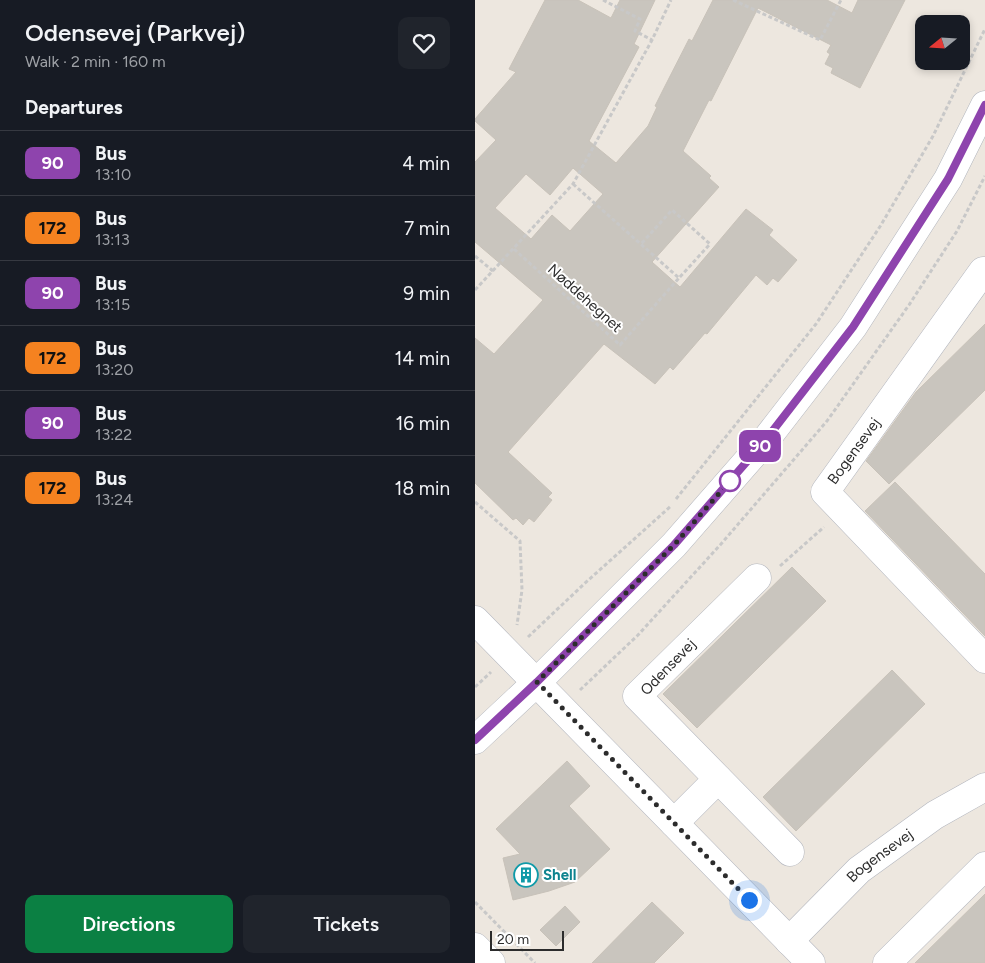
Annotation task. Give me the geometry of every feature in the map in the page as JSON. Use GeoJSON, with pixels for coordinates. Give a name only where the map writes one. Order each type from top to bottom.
{"type":"FeatureCollection","features":[{"type":"Feature","properties":{"kind":"street"},"geometry":{"type":"LineString","coordinates":[[475,740],[537,682],[674,545],[775,427],[853,327],[948,179],[985,105]]}},
{"type":"Feature","properties":{"kind":"street","name":"Bogensevej"},"geometry":{"type":"LineString","coordinates":[[983,271],[825,492],[985,659]]}},
{"type":"Feature","properties":{"kind":"street","name":"Odensevej"},"geometry":{"type":"LineString","coordinates":[[757,578],[637,696],[790,852]]}},
{"type":"Feature","properties":{"kind":"street"},"geometry":{"type":"LineString","coordinates":[[475,620],[513,644],[537,682],[811,963]]}},
{"type":"Feature","properties":{"kind":"street"},"geometry":{"type":"LineString","coordinates":[[673,822],[718,778]]}},
{"type":"Feature","properties":{"kind":"street","name":"Bogensevej"},"geometry":{"type":"LineString","coordinates":[[789,941],[859,870],[935,815],[985,787]]}},
{"type":"Feature","properties":{"kind":"street"},"geometry":{"type":"LineString","coordinates":[[895,960],[985,866]]}},
{"type":"Feature","properties":{"kind":"street"},"geometry":{"type":"LineString","coordinates":[[475,947],[491,963]]}},
{"type":"Feature","properties":{"kind":"path"},"geometry":{"type":"LineString","coordinates":[[603,0],[640,19],[635,31],[652,40]]}},
{"type":"Feature","properties":{"kind":"path"},"geometry":{"type":"LineString","coordinates":[[475,290],[573,184],[652,40],[671,0]]}},
{"type":"Feature","properties":{"kind":"path"},"geometry":{"type":"LineString","coordinates":[[733,0],[820,40],[841,0]]}},
{"type":"Feature","properties":{"kind":"path"},"geometry":{"type":"LineString","coordinates":[[475,687],[513,644],[584,584],[671,505],[816,324],[881,225],[933,136],[985,29]]}},
{"type":"Feature","properties":{"kind":"path"},"geometry":{"type":"LineString","coordinates":[[573,184],[679,278]]}},
{"type":"Feature","properties":{"kind":"path","name":"Nøddehegnet"},"geometry":{"type":"LineString","coordinates":[[514,249],[620,344],[710,244],[672,210],[641,244]]}},
{"type":"Feature","properties":{"kind":"path"},"geometry":{"type":"LineString","coordinates":[[475,256],[493,271]]}},
{"type":"Feature","properties":{"kind":"path"},"geometry":{"type":"LineString","coordinates":[[475,502],[521,541],[522,590],[513,644]]}},
{"type":"Feature","properties":{"kind":"path"},"geometry":{"type":"LineString","coordinates":[[757,578],[765,579],[842,511]]}},
{"type":"Feature","properties":{"kind":"path"},"geometry":{"type":"LineString","coordinates":[[475,902],[535,963]]}},
{"type":"Feature","properties":{"kind":"building"},"geometry":{"type":"Polygon","coordinates":[[[545,0],[578,0],[611,18],[620,0],[655,0],[634,44],[639,47],[589,141],[616,163],[648,126],[657,107],[655,106],[689,39],[692,41],[713,0],[827,0],[852,13],[858,0],[905,0],[860,88],[831,73],[833,68],[825,64],[830,54],[827,52],[831,45],[758,8],[711,101],[709,100],[683,151],[711,176],[709,178],[719,187],[652,262],[680,287],[746,209],[773,230],[769,235],[797,260],[778,282],[773,278],[767,285],[756,275],[707,334],[705,333],[673,370],[670,367],[655,384],[604,344],[508,452],[552,493],[548,497],[552,500],[534,522],[529,518],[523,525],[516,518],[513,520],[475,483],[475,338],[494,354],[543,300],[475,242],[475,162],[496,140],[475,119],[516,72],[509,69],[545,0]],[[573,168],[550,195],[526,174],[495,208],[531,239],[552,215],[570,231],[603,194],[573,168]]]}},
{"type":"Feature","properties":{"kind":"building"},"geometry":{"type":"Polygon","coordinates":[[[985,324],[985,390],[889,484],[866,461],[916,392],[985,324]]]}},
{"type":"Feature","properties":{"kind":"building"},"geometry":{"type":"Polygon","coordinates":[[[895,482],[985,574],[985,636],[865,511],[895,482]]]}},
{"type":"Feature","properties":{"kind":"building"},"geometry":{"type":"Polygon","coordinates":[[[792,567],[826,601],[697,728],[663,694],[792,567]]]}},
{"type":"Feature","properties":{"kind":"building"},"geometry":{"type":"Polygon","coordinates":[[[892,670],[925,704],[796,831],[763,797],[892,670]]]}},
{"type":"Feature","properties":{"kind":"building"},"geometry":{"type":"Polygon","coordinates":[[[567,761],[590,786],[569,806],[610,849],[575,882],[513,900],[503,858],[520,854],[496,829],[567,761]]]}},
{"type":"Feature","properties":{"kind":"building"},"geometry":{"type":"Polygon","coordinates":[[[985,894],[985,963],[915,963],[985,894]]]}},
{"type":"Feature","properties":{"kind":"building"},"geometry":{"type":"Polygon","coordinates":[[[652,902],[684,933],[654,963],[592,963],[652,902]]]}},
{"type":"Feature","properties":{"kind":"building"},"geometry":{"type":"Polygon","coordinates":[[[565,906],[580,922],[556,946],[540,930],[565,906]]]}},
{"type":"Feature","properties":{"kind":"bus line","name":"90"},"geometry":{"type":"LineString","coordinates":[[475,740],[537,682],[674,545],[764,442],[853,327],[948,179],[985,105]]}},
{"type":"Feature","properties":{"kind":"place","name":"Shell"},"geometry":{"type":"Point","coordinates":[526,875]}},
{"type":"Feature","properties":{"kind":"route"},"geometry":{"type":"LineString","coordinates":[[730,481],[674,545],[537,682],[749,900]]}}]}
